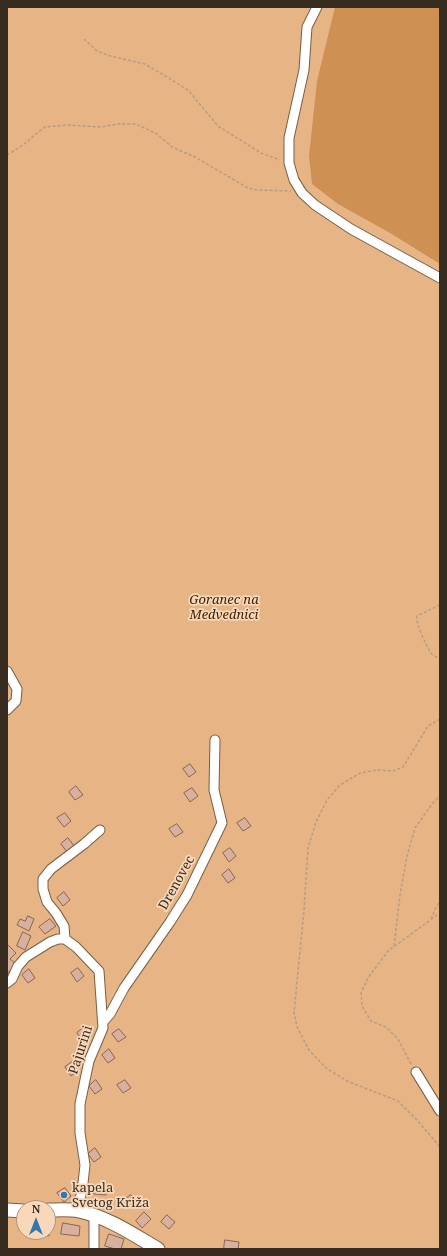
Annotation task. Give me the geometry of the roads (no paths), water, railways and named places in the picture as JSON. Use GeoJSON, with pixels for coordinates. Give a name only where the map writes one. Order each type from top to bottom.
{"type":"FeatureCollection","features":[{"type":"Feature","properties":{"kind":"main road"},"geometry":{"type":"LineString","coordinates":[[56,1210],[78,1210],[94,1215],[126,1230],[158,1249]]}},
{"type":"Feature","properties":{"kind":"street"},"geometry":{"type":"LineString","coordinates":[[317,7],[307,27],[304,70],[289,138],[289,163],[294,180],[302,193],[315,205],[351,229],[440,278]]}},
{"type":"Feature","properties":{"kind":"street"},"geometry":{"type":"LineString","coordinates":[[7,671],[17,689],[16,701],[7,710]]}},
{"type":"Feature","properties":{"kind":"street","name":"Drenovec"},"geometry":{"type":"LineString","coordinates":[[103,1022],[110,1014],[124,988],[187,895],[222,823],[214,790],[215,740]]}},
{"type":"Feature","properties":{"kind":"street"},"geometry":{"type":"LineString","coordinates":[[7,983],[12,979],[18,966],[26,957],[50,942],[58,939],[65,939],[64,926],[47,902],[43,889],[44,879],[51,869],[100,830]]}},
{"type":"Feature","properties":{"kind":"street","name":"Pajurini"},"geometry":{"type":"LineString","coordinates":[[65,939],[76,947],[99,971],[103,1022],[100,1035],[90,1061],[80,1104],[80,1133],[85,1166],[84,1183],[78,1210]]}},
{"type":"Feature","properties":{"kind":"street"},"geometry":{"type":"LineString","coordinates":[[416,1072],[440,1111]]}},
{"type":"Feature","properties":{"kind":"street"},"geometry":{"type":"LineString","coordinates":[[94,1215],[94,1249]]}},
{"type":"Feature","properties":{"kind":"place","name":"kapela Svetog Križa"},"geometry":{"type":"Point","coordinates":[64,1195]}},
{"type":"Feature","properties":{"kind":"park label","name":"Goranec na Medvednici"},"geometry":{"type":"Point","coordinates":[224,608]}}]}
